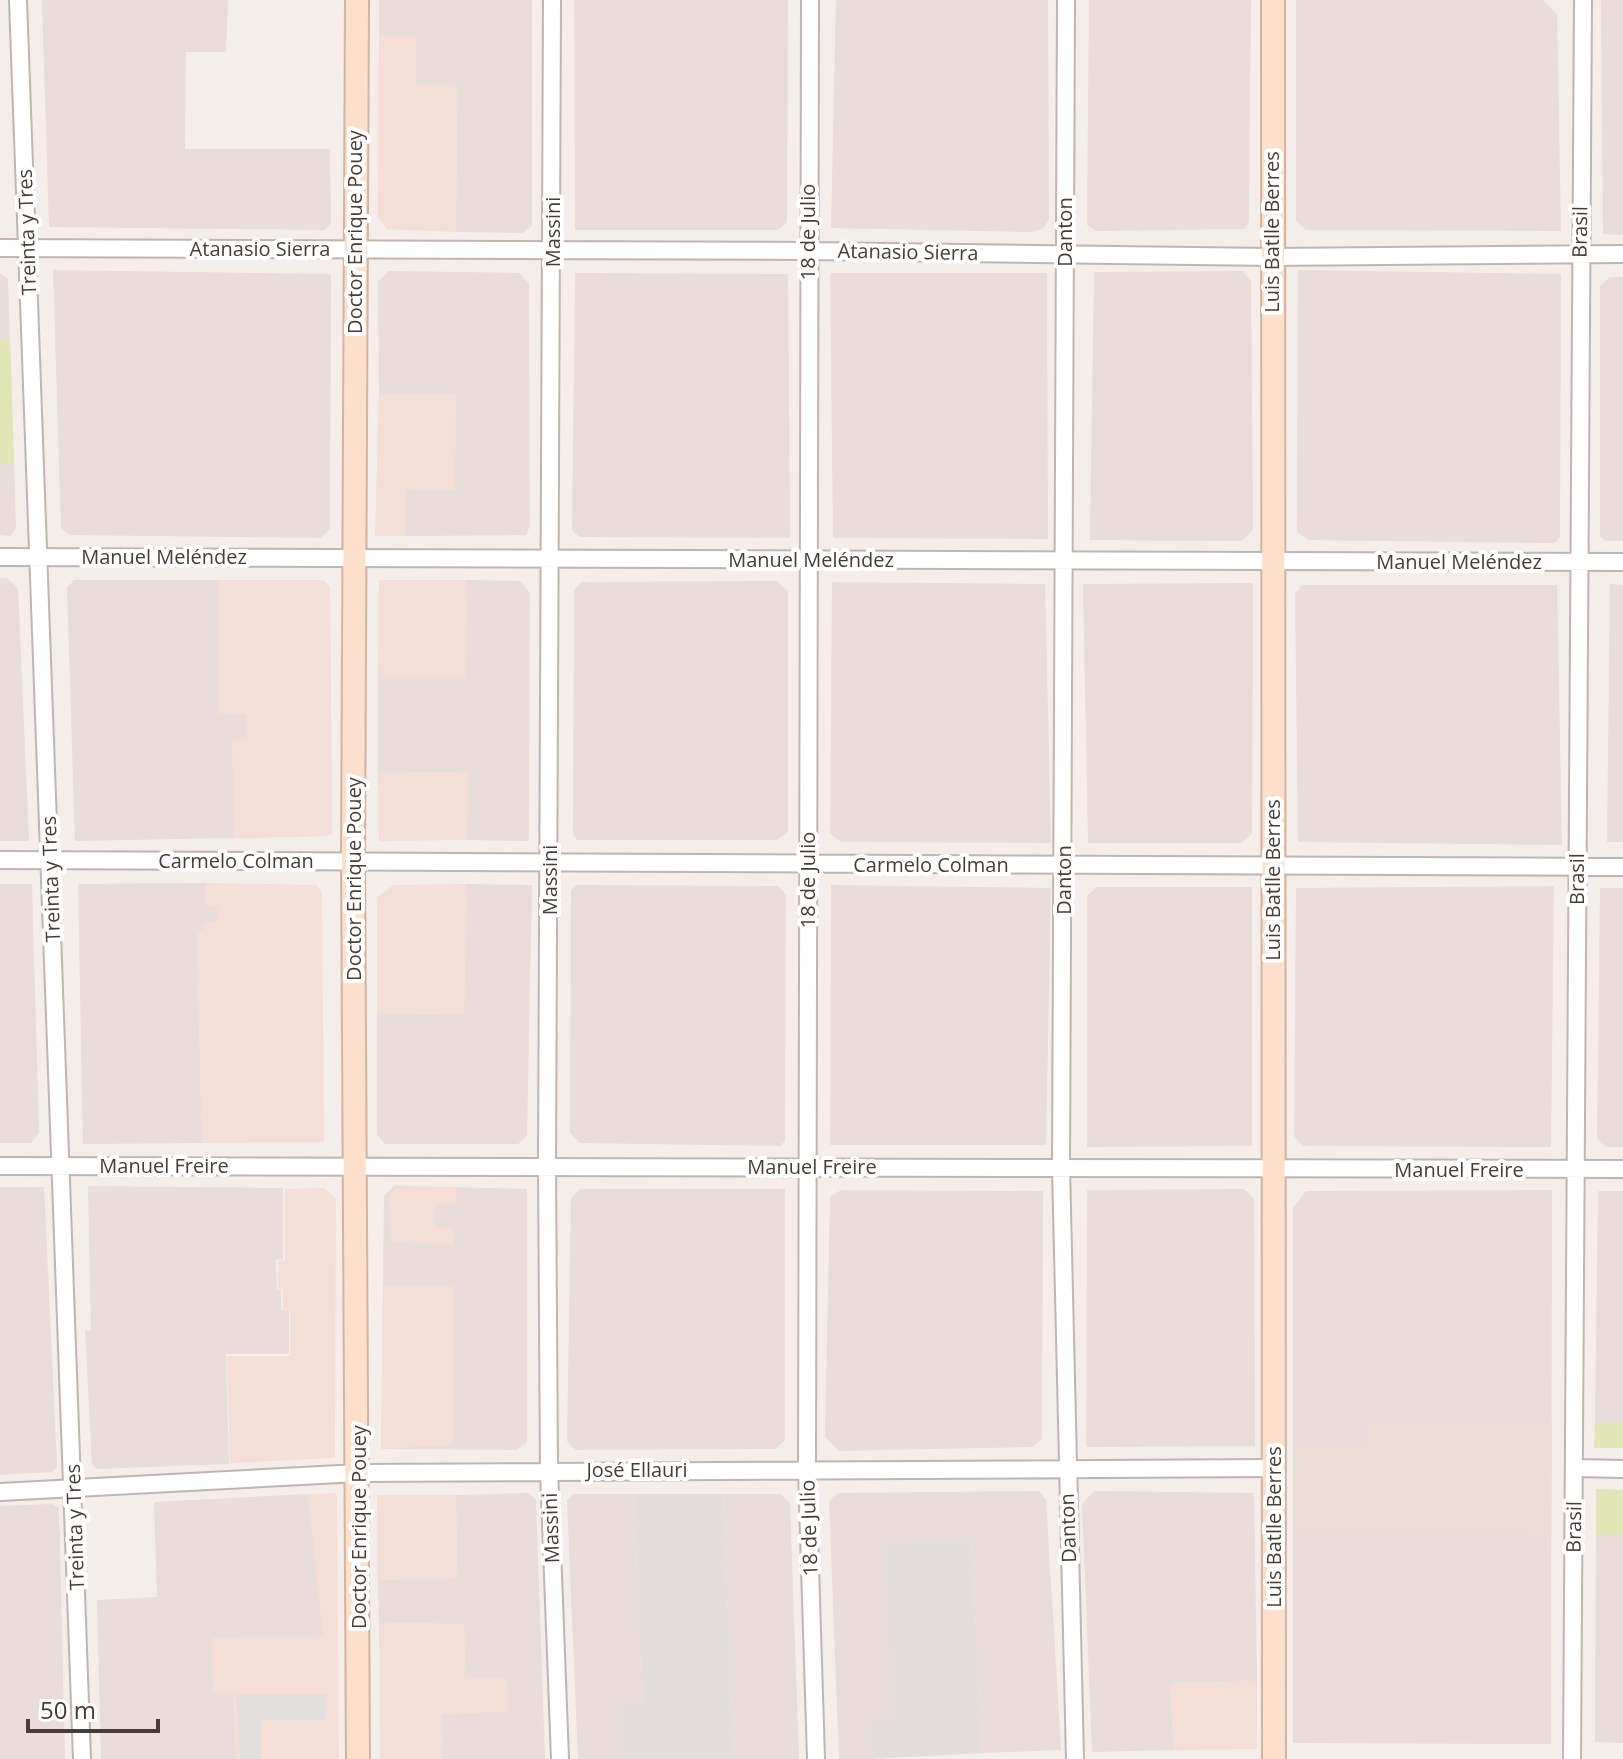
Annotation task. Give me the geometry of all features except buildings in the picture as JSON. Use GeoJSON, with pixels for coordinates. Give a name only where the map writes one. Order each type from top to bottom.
{"type":"FeatureCollection","features":[{"type":"Feature","properties":{"kind":"street","name":"Treinta y Tres"},"geometry":{"type":"LineString","coordinates":[[18,0],[82,1759]]}},
{"type":"Feature","properties":{"kind":"street","name":"Doctor Enrique Pouey"},"geometry":{"type":"LineString","coordinates":[[357,0],[353,861],[358,1167],[358,1759]]}},
{"type":"Feature","properties":{"kind":"street","name":"Massini"},"geometry":{"type":"LineString","coordinates":[[552,0],[551,864],[547,1166],[549,1470],[560,1759]]}},
{"type":"Feature","properties":{"kind":"street","name":"18 de Julio"},"geometry":{"type":"LineString","coordinates":[[810,0],[807,1470],[816,1759]]}},
{"type":"Feature","properties":{"kind":"street","name":"Danton"},"geometry":{"type":"LineString","coordinates":[[1066,0],[1065,865],[1061,1167],[1075,1759]]}},
{"type":"Feature","properties":{"kind":"street","name":"Luis Batlle Berres"},"geometry":{"type":"LineString","coordinates":[[1273,0],[1274,1759]]}},
{"type":"Feature","properties":{"kind":"street","name":"Brasil"},"geometry":{"type":"LineString","coordinates":[[1572,1759],[1579,254],[1583,0]]}},
{"type":"Feature","properties":{"kind":"street","name":"Atanasio Sierra"},"geometry":{"type":"LineString","coordinates":[[0,248],[808,251],[1272,257],[1623,254]]}},
{"type":"Feature","properties":{"kind":"street","name":"Manuel Meléndez"},"geometry":{"type":"LineString","coordinates":[[0,557],[1623,562]]}},
{"type":"Feature","properties":{"kind":"street","name":"Carmelo Colman"},"geometry":{"type":"LineString","coordinates":[[0,860],[809,866],[1273,864],[1623,867]]}},
{"type":"Feature","properties":{"kind":"street","name":"Manuel Freire"},"geometry":{"type":"LineString","coordinates":[[0,1166],[1623,1169]]}},
{"type":"Feature","properties":{"kind":"street","name":"José Ellauri"},"geometry":{"type":"LineString","coordinates":[[0,1492],[359,1473],[1275,1468]]}},
{"type":"Feature","properties":{"kind":"street"},"geometry":{"type":"LineString","coordinates":[[1575,1468],[1623,1469]]}},
{"type":"Feature","properties":{"kind":"shaded area"},"geometry":{"type":"Polygon","coordinates":[[[42,0],[228,0],[226,52],[186,52],[185,149],[330,149],[331,223],[325,230],[49,227],[42,0]]]}},
{"type":"Feature","properties":{"kind":"shaded area"},"geometry":{"type":"Polygon","coordinates":[[[379,0],[532,0],[532,226],[522,233],[456,232],[457,86],[416,84],[416,37],[379,36],[379,0]]]}},
{"type":"Feature","properties":{"kind":"shaded area"},"geometry":{"type":"Polygon","coordinates":[[[574,0],[788,0],[787,222],[778,230],[575,230],[574,0]]]}},
{"type":"Feature","properties":{"kind":"shaded area"},"geometry":{"type":"Polygon","coordinates":[[[836,0],[1048,0],[1049,219],[1044,228],[1031,232],[831,228],[836,0]]]}},
{"type":"Feature","properties":{"kind":"shaded area"},"geometry":{"type":"Polygon","coordinates":[[[1089,0],[1251,0],[1249,222],[1244,229],[1096,231],[1087,225],[1089,0]]]}},
{"type":"Feature","properties":{"kind":"shaded area"},"geometry":{"type":"Polygon","coordinates":[[[1296,0],[1543,0],[1557,14],[1561,231],[1306,230],[1296,221],[1296,0]]]}},
{"type":"Feature","properties":{"kind":"shaded area"},"geometry":{"type":"Polygon","coordinates":[[[1601,0],[1623,0],[1623,235],[1603,234],[1601,0]]]}},
{"type":"Feature","properties":{"kind":"shaded area"},"geometry":{"type":"Polygon","coordinates":[[[379,36],[416,36],[416,84],[457,85],[456,232],[387,229],[378,218],[379,36]]]}},
{"type":"Feature","properties":{"kind":"shaded area"},"geometry":{"type":"Polygon","coordinates":[[[53,270],[331,274],[330,529],[321,538],[70,535],[61,528],[53,270]]]}},
{"type":"Feature","properties":{"kind":"shaded area"},"geometry":{"type":"Polygon","coordinates":[[[1298,270],[1561,274],[1560,537],[1554,543],[1308,540],[1297,532],[1298,270]]]}},
{"type":"Feature","properties":{"kind":"shaded area"},"geometry":{"type":"Polygon","coordinates":[[[388,271],[519,273],[529,283],[530,526],[526,535],[405,536],[405,489],[455,490],[455,394],[379,394],[378,282],[388,271]]]}},
{"type":"Feature","properties":{"kind":"shaded area"},"geometry":{"type":"Polygon","coordinates":[[[1242,271],[1251,281],[1253,530],[1242,541],[1090,540],[1094,272],[1242,271]]]}},
{"type":"Feature","properties":{"kind":"shaded area"},"geometry":{"type":"Polygon","coordinates":[[[0,273],[8,279],[16,528],[10,536],[0,535],[0,273]]]}},
{"type":"Feature","properties":{"kind":"shaded area"},"geometry":{"type":"Polygon","coordinates":[[[575,273],[788,274],[790,538],[580,537],[572,531],[575,273]]]}},
{"type":"Feature","properties":{"kind":"shaded area"},"geometry":{"type":"Polygon","coordinates":[[[830,273],[1047,273],[1048,539],[833,538],[830,273]]]}},
{"type":"Feature","properties":{"kind":"shaded area"},"geometry":{"type":"Polygon","coordinates":[[[1610,277],[1623,277],[1623,541],[1605,541],[1600,536],[1600,286],[1610,277]]]}},
{"type":"Feature","properties":{"kind":"shaded area"},"geometry":{"type":"Polygon","coordinates":[[[379,394],[456,394],[455,490],[405,489],[405,536],[375,536],[379,394]]]}},
{"type":"Feature","properties":{"kind":"shaded area"},"geometry":{"type":"Polygon","coordinates":[[[0,578],[7,578],[18,588],[29,841],[0,841],[0,578]]]}},
{"type":"Feature","properties":{"kind":"shaded area"},"geometry":{"type":"Polygon","coordinates":[[[74,580],[323,580],[330,587],[332,833],[327,836],[75,841],[67,588],[74,580]]]}},
{"type":"Feature","properties":{"kind":"shaded area"},"geometry":{"type":"Polygon","coordinates":[[[219,580],[323,580],[330,587],[332,833],[327,836],[234,838],[232,740],[247,739],[247,714],[219,714],[219,580]]]}},
{"type":"Feature","properties":{"kind":"shaded area"},"geometry":{"type":"Polygon","coordinates":[[[379,580],[466,580],[465,679],[378,679],[379,580]]]}},
{"type":"Feature","properties":{"kind":"shaded area"},"geometry":{"type":"Polygon","coordinates":[[[466,580],[520,581],[530,593],[529,841],[467,840],[467,772],[378,773],[378,679],[465,679],[466,580]]]}},
{"type":"Feature","properties":{"kind":"shaded area"},"geometry":{"type":"Polygon","coordinates":[[[777,581],[788,591],[788,832],[776,840],[577,840],[573,835],[574,590],[582,582],[777,581]]]}},
{"type":"Feature","properties":{"kind":"shaded area"},"geometry":{"type":"Polygon","coordinates":[[[832,582],[1045,584],[1051,843],[841,842],[830,833],[832,582]]]}},
{"type":"Feature","properties":{"kind":"shaded area"},"geometry":{"type":"Polygon","coordinates":[[[1253,583],[1252,834],[1241,843],[1088,843],[1083,584],[1253,583]]]}},
{"type":"Feature","properties":{"kind":"shaded area"},"geometry":{"type":"Polygon","coordinates":[[[1610,584],[1623,585],[1623,842],[1607,842],[1610,584]]]}},
{"type":"Feature","properties":{"kind":"shaded area"},"geometry":{"type":"Polygon","coordinates":[[[1302,585],[1557,585],[1562,845],[1298,842],[1295,594],[1302,585]]]}},
{"type":"Feature","properties":{"kind":"shaded area"},"geometry":{"type":"Polygon","coordinates":[[[468,772],[467,840],[379,841],[378,773],[468,772]]]}},
{"type":"Feature","properties":{"kind":"shaded area"},"geometry":{"type":"Polygon","coordinates":[[[206,883],[205,906],[217,906],[217,922],[205,922],[205,930],[197,931],[202,1143],[83,1144],[78,884],[206,883]]]}},
{"type":"Feature","properties":{"kind":"shaded area"},"geometry":{"type":"Polygon","coordinates":[[[206,883],[316,885],[322,892],[324,1142],[202,1143],[197,930],[204,930],[204,922],[217,921],[217,906],[205,906],[206,883]]]}},
{"type":"Feature","properties":{"kind":"shaded area"},"geometry":{"type":"Polygon","coordinates":[[[0,884],[32,884],[39,1133],[31,1143],[0,1143],[0,884]]]}},
{"type":"Feature","properties":{"kind":"shaded area"},"geometry":{"type":"Polygon","coordinates":[[[466,884],[532,885],[527,1136],[518,1144],[385,1144],[377,1134],[377,1013],[464,1014],[466,884]]]}},
{"type":"Feature","properties":{"kind":"shaded area"},"geometry":{"type":"Polygon","coordinates":[[[466,884],[464,1014],[377,1013],[377,898],[393,885],[466,884]]]}},
{"type":"Feature","properties":{"kind":"shaded area"},"geometry":{"type":"Polygon","coordinates":[[[577,885],[778,886],[786,895],[785,1141],[780,1146],[580,1143],[570,1133],[571,890],[577,885]]]}},
{"type":"Feature","properties":{"kind":"shaded area"},"geometry":{"type":"Polygon","coordinates":[[[831,885],[1051,888],[1046,1145],[830,1145],[831,885]]]}},
{"type":"Feature","properties":{"kind":"shaded area"},"geometry":{"type":"Polygon","coordinates":[[[1554,886],[1551,1147],[1303,1146],[1294,1136],[1296,888],[1554,886]]]}},
{"type":"Feature","properties":{"kind":"shaded area"},"geometry":{"type":"Polygon","coordinates":[[[1097,887],[1252,887],[1252,1146],[1087,1147],[1087,896],[1097,887]]]}},
{"type":"Feature","properties":{"kind":"shaded area"},"geometry":{"type":"Polygon","coordinates":[[[1600,888],[1623,888],[1623,1147],[1605,1147],[1597,1139],[1600,888]]]}},
{"type":"Feature","properties":{"kind":"shaded area"},"geometry":{"type":"Polygon","coordinates":[[[88,1186],[283,1188],[283,1259],[276,1260],[277,1290],[281,1290],[281,1310],[289,1310],[289,1354],[226,1354],[229,1464],[96,1469],[92,1464],[85,1330],[91,1330],[88,1186]]]}},
{"type":"Feature","properties":{"kind":"shaded area"},"geometry":{"type":"Polygon","coordinates":[[[394,1186],[527,1189],[527,1442],[517,1450],[381,1449],[384,1196],[394,1186]]]}},
{"type":"Feature","properties":{"kind":"shaded area"},"geometry":{"type":"Polygon","coordinates":[[[0,1187],[44,1187],[57,1467],[52,1472],[0,1475],[0,1187]]]}},
{"type":"Feature","properties":{"kind":"shaded area"},"geometry":{"type":"Polygon","coordinates":[[[396,1187],[456,1187],[456,1204],[434,1204],[434,1227],[454,1229],[454,1245],[391,1242],[389,1198],[396,1187]]]}},
{"type":"Feature","properties":{"kind":"shaded area"},"geometry":{"type":"Polygon","coordinates":[[[324,1188],[336,1199],[335,1458],[230,1463],[227,1356],[290,1356],[290,1310],[283,1309],[283,1289],[278,1289],[278,1261],[285,1260],[285,1189],[324,1188]]]}},
{"type":"Feature","properties":{"kind":"shaded area"},"geometry":{"type":"Polygon","coordinates":[[[580,1189],[785,1189],[785,1440],[775,1449],[576,1450],[567,1441],[571,1198],[580,1189]]]}},
{"type":"Feature","properties":{"kind":"shaded area"},"geometry":{"type":"Polygon","coordinates":[[[1244,1189],[1254,1198],[1255,1446],[1086,1447],[1087,1190],[1244,1189]]]}},
{"type":"Feature","properties":{"kind":"shaded area"},"geometry":{"type":"Polygon","coordinates":[[[841,1190],[1043,1191],[1042,1439],[1033,1447],[839,1451],[825,1437],[830,1197],[841,1190]]]}},
{"type":"Feature","properties":{"kind":"shaded area"},"geometry":{"type":"Polygon","coordinates":[[[1552,1190],[1551,1744],[1293,1743],[1293,1208],[1306,1191],[1552,1190]]]}},
{"type":"Feature","properties":{"kind":"shaded area"},"geometry":{"type":"Polygon","coordinates":[[[1598,1191],[1623,1191],[1623,1423],[1595,1423],[1598,1191]]]}},
{"type":"Feature","properties":{"kind":"shaded area"},"geometry":{"type":"Polygon","coordinates":[[[384,1286],[453,1286],[453,1445],[381,1449],[384,1286]]]}},
{"type":"Feature","properties":{"kind":"shaded area"},"geometry":{"type":"Polygon","coordinates":[[[1369,1421],[1552,1422],[1551,1535],[1293,1533],[1294,1446],[1369,1446],[1369,1421]]]}},
{"type":"Feature","properties":{"kind":"shaded area"},"geometry":{"type":"Polygon","coordinates":[[[1039,1491],[1046,1500],[1061,1750],[983,1753],[971,1540],[886,1544],[894,1722],[870,1723],[871,1759],[839,1759],[829,1501],[837,1493],[1039,1491]]]}},
{"type":"Feature","properties":{"kind":"shaded area"},"geometry":{"type":"Polygon","coordinates":[[[1094,1491],[1254,1493],[1257,1681],[1170,1684],[1174,1750],[1092,1752],[1082,1504],[1094,1491]]]}},
{"type":"Feature","properties":{"kind":"shaded area"},"geometry":{"type":"Polygon","coordinates":[[[334,1493],[337,1496],[339,1759],[236,1759],[234,1693],[213,1693],[211,1638],[323,1637],[308,1494],[334,1493]]]}},
{"type":"Feature","properties":{"kind":"shaded area"},"geometry":{"type":"Polygon","coordinates":[[[528,1493],[536,1500],[545,1759],[442,1759],[441,1714],[509,1711],[465,1677],[464,1624],[379,1623],[378,1580],[457,1578],[456,1495],[528,1493]]]}},
{"type":"Feature","properties":{"kind":"shaded area"},"geometry":{"type":"Polygon","coordinates":[[[308,1494],[324,1637],[211,1638],[234,1693],[236,1759],[101,1759],[97,1600],[157,1597],[154,1502],[308,1494]]]}},
{"type":"Feature","properties":{"kind":"shaded area"},"geometry":{"type":"Polygon","coordinates":[[[574,1494],[634,1494],[642,1706],[620,1706],[623,1759],[578,1759],[567,1500],[574,1494]]]}},
{"type":"Feature","properties":{"kind":"shaded area"},"geometry":{"type":"Polygon","coordinates":[[[634,1494],[723,1494],[734,1759],[623,1759],[619,1706],[642,1705],[634,1494]]]}},
{"type":"Feature","properties":{"kind":"shaded area"},"geometry":{"type":"Polygon","coordinates":[[[723,1494],[781,1494],[790,1503],[799,1759],[734,1759],[723,1494]]]}},
{"type":"Feature","properties":{"kind":"shaded area"},"geometry":{"type":"Polygon","coordinates":[[[377,1495],[456,1495],[457,1578],[378,1580],[377,1495]]]}},
{"type":"Feature","properties":{"kind":"shaded area"},"geometry":{"type":"Polygon","coordinates":[[[52,1504],[59,1508],[65,1759],[0,1759],[0,1506],[52,1504]]]}},
{"type":"Feature","properties":{"kind":"shaded area"},"geometry":{"type":"Polygon","coordinates":[[[1596,1535],[1623,1535],[1623,1743],[1595,1742],[1596,1535]]]}},
{"type":"Feature","properties":{"kind":"shaded area"},"geometry":{"type":"Polygon","coordinates":[[[971,1540],[983,1753],[871,1759],[870,1722],[894,1721],[885,1544],[971,1540]]]}},
{"type":"Feature","properties":{"kind":"shaded area"},"geometry":{"type":"Polygon","coordinates":[[[379,1623],[464,1624],[465,1677],[507,1678],[509,1711],[441,1714],[442,1759],[380,1759],[379,1623]]]}},
{"type":"Feature","properties":{"kind":"shaded area"},"geometry":{"type":"Polygon","coordinates":[[[1257,1681],[1257,1749],[1174,1750],[1170,1684],[1257,1681]]]}},
{"type":"Feature","properties":{"kind":"shaded area"},"geometry":{"type":"Polygon","coordinates":[[[236,1694],[326,1694],[325,1720],[261,1720],[261,1759],[240,1759],[236,1694]]]}},
{"type":"Feature","properties":{"kind":"green space"},"geometry":{"type":"Polygon","coordinates":[[[0,340],[10,340],[14,464],[0,464],[0,340]]]}},
{"type":"Feature","properties":{"kind":"green space"},"geometry":{"type":"Polygon","coordinates":[[[1595,1423],[1623,1423],[1623,1448],[1594,1448],[1595,1423]]]}},
{"type":"Feature","properties":{"kind":"green space"},"geometry":{"type":"Polygon","coordinates":[[[1596,1489],[1623,1490],[1623,1535],[1596,1535],[1596,1489]]]}}]}
